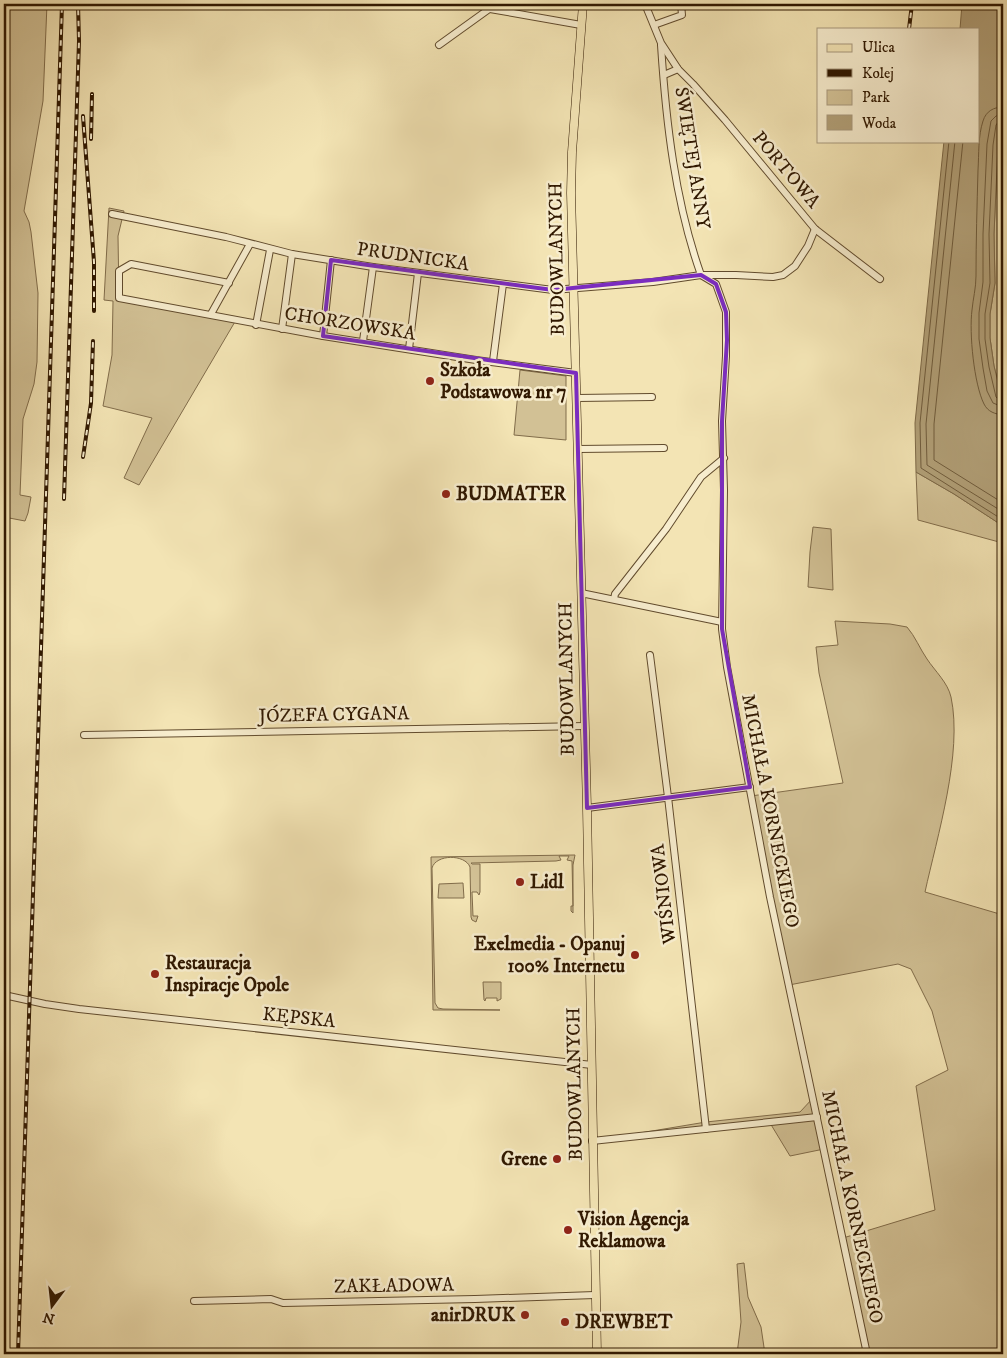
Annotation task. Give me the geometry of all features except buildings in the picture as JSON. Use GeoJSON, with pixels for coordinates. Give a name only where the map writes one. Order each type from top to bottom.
{"type":"FeatureCollection","features":[{"type":"Feature","properties":{"kind":"main road","name":"BUDOWLANYCH"},"geometry":{"type":"LineString","coordinates":[[583,4],[571,182],[587,808],[596,1354]]}},
{"type":"Feature","properties":{"kind":"street","name":"ŚWIĘTEJ ANNY"},"geometry":{"type":"LineString","coordinates":[[645,4],[661,43],[678,70]]}},
{"type":"Feature","properties":{"kind":"street"},"geometry":{"type":"LineString","coordinates":[[654,25],[682,15],[681,4]]}},
{"type":"Feature","properties":{"kind":"street"},"geometry":{"type":"LineString","coordinates":[[439,45],[493,6],[581,25]]}},
{"type":"Feature","properties":{"kind":"street","name":"ŚWIĘTEJ ANNY"},"geometry":{"type":"LineString","coordinates":[[661,43],[676,177],[688,236],[701,275]]}},
{"type":"Feature","properties":{"kind":"street"},"geometry":{"type":"LineString","coordinates":[[664,75],[678,70]]}},
{"type":"Feature","properties":{"kind":"street","name":"PORTOWA"},"geometry":{"type":"LineString","coordinates":[[678,70],[725,120],[815,229],[880,279]]}},
{"type":"Feature","properties":{"kind":"street","name":"PRUDNICKA"},"geometry":{"type":"LineString","coordinates":[[112,214],[226,237],[270,250],[292,254],[373,267],[554,290],[574,290],[701,275],[773,277],[783,275],[795,266],[808,246],[815,229]]}},
{"type":"Feature","properties":{"kind":"street"},"geometry":{"type":"LineString","coordinates":[[211,314],[250,244]]}},
{"type":"Feature","properties":{"kind":"street"},"geometry":{"type":"LineString","coordinates":[[256,324],[270,250]]}},
{"type":"Feature","properties":{"kind":"street"},"geometry":{"type":"LineString","coordinates":[[282,329],[292,254]]}},
{"type":"Feature","properties":{"kind":"street"},"geometry":{"type":"LineString","coordinates":[[323,336],[331,260]]}},
{"type":"Feature","properties":{"kind":"street","name":"CHORZOWSKA"},"geometry":{"type":"LineString","coordinates":[[229,282],[130,264],[119,271],[119,298],[323,336],[576,373]]}},
{"type":"Feature","properties":{"kind":"street"},"geometry":{"type":"LineString","coordinates":[[363,341],[373,267]]}},
{"type":"Feature","properties":{"kind":"street"},"geometry":{"type":"LineString","coordinates":[[409,349],[418,273]]}},
{"type":"Feature","properties":{"kind":"street","name":"MICHAŁA KORNECKIEGO"},"geometry":{"type":"LineString","coordinates":[[701,275],[716,284],[726,312],[727,348],[722,421],[724,458],[722,622],[727,667],[770,897],[867,1354]]}},
{"type":"Feature","properties":{"kind":"street"},"geometry":{"type":"LineString","coordinates":[[493,361],[503,284]]}},
{"type":"Feature","properties":{"kind":"street"},"geometry":{"type":"LineString","coordinates":[[577,398],[652,397]]}},
{"type":"Feature","properties":{"kind":"street"},"geometry":{"type":"LineString","coordinates":[[578,449],[664,448]]}},
{"type":"Feature","properties":{"kind":"street"},"geometry":{"type":"LineString","coordinates":[[614,599],[615,594],[666,529],[701,477],[724,458]]}},
{"type":"Feature","properties":{"kind":"street"},"geometry":{"type":"LineString","coordinates":[[582,593],[722,622]]}},
{"type":"Feature","properties":{"kind":"street","name":"WIŚNIOWA"},"geometry":{"type":"LineString","coordinates":[[650,655],[706,1129]]}},
{"type":"Feature","properties":{"kind":"street","name":"JÓZEFA CYGANA"},"geometry":{"type":"LineString","coordinates":[[84,734],[585,726]]}},
{"type":"Feature","properties":{"kind":"street"},"geometry":{"type":"LineString","coordinates":[[587,808],[750,787]]}},
{"type":"Feature","properties":{"kind":"street","name":"KĘPSKA"},"geometry":{"type":"LineString","coordinates":[[4,994],[45,1004],[79,1009],[592,1065]]}},
{"type":"Feature","properties":{"kind":"street"},"geometry":{"type":"LineString","coordinates":[[592,1141],[817,1117]]}},
{"type":"Feature","properties":{"kind":"street","name":"ZAKŁADOWA"},"geometry":{"type":"LineString","coordinates":[[194,1302],[271,1299],[283,1303],[475,1300],[595,1295]]}},
{"type":"Feature","properties":{"kind":"highlighted area"},"geometry":{"type":"Polygon","coordinates":[[[331,260],[553,290],[701,275],[716,284],[726,312],[727,340],[722,421],[722,629],[750,787],[587,808],[576,373],[323,336],[331,260]]]}},
{"type":"Feature","properties":{"kind":"green space"},"geometry":{"type":"Polygon","coordinates":[[[4,4],[47,4],[43,101],[24,211],[31,232],[38,293],[37,362],[34,384],[23,419],[20,495],[31,497],[25,521],[4,517],[4,4]]]}},
{"type":"Feature","properties":{"kind":"green space"},"geometry":{"type":"Polygon","coordinates":[[[1003,107],[1003,402],[994,366],[990,338],[990,314],[995,283],[994,234],[998,145],[1003,107]]]}},
{"type":"Feature","properties":{"kind":"green space"},"geometry":{"type":"Polygon","coordinates":[[[109,208],[124,211],[118,236],[119,298],[236,320],[139,485],[124,478],[152,418],[103,406],[112,355],[113,301],[104,300],[109,208]]]}},
{"type":"Feature","properties":{"kind":"green space"},"geometry":{"type":"Polygon","coordinates":[[[520,370],[566,376],[566,440],[514,435],[520,370]]]}},
{"type":"Feature","properties":{"kind":"green space"},"geometry":{"type":"Polygon","coordinates":[[[916,472],[1003,526],[1003,544],[918,520],[916,472]]]}},
{"type":"Feature","properties":{"kind":"green space"},"geometry":{"type":"Polygon","coordinates":[[[813,527],[831,529],[833,590],[808,587],[813,527]]]}},
{"type":"Feature","properties":{"kind":"green space"},"geometry":{"type":"Polygon","coordinates":[[[835,621],[890,624],[907,627],[947,687],[951,697],[954,719],[954,743],[942,821],[925,892],[1003,915],[1003,1354],[867,1354],[843,1238],[935,1210],[916,1086],[948,1070],[932,1011],[911,969],[898,964],[789,985],[751,796],[843,783],[819,673],[816,647],[838,645],[835,621]]]}},
{"type":"Feature","properties":{"kind":"green space"},"geometry":{"type":"Polygon","coordinates":[[[575,855],[573,865],[573,906],[572,861],[567,860],[569,856],[559,856],[561,860],[556,861],[471,863],[480,864],[480,892],[479,895],[477,892],[472,892],[473,916],[478,916],[476,922],[471,917],[470,867],[463,860],[457,858],[451,857],[439,860],[432,868],[435,1003],[438,1008],[443,1009],[500,1010],[433,1010],[431,857],[575,855]]]}},
{"type":"Feature","properties":{"kind":"green space"},"geometry":{"type":"Polygon","coordinates":[[[463,883],[464,898],[438,898],[439,884],[463,883]]]}},
{"type":"Feature","properties":{"kind":"green space"},"geometry":{"type":"Polygon","coordinates":[[[483,982],[501,982],[501,999],[497,1001],[497,998],[486,998],[485,1001],[483,982]]]}},
{"type":"Feature","properties":{"kind":"green space"},"geometry":{"type":"Polygon","coordinates":[[[813,1098],[824,1149],[790,1156],[770,1123],[592,1141],[706,1122],[800,1112],[813,1098]]]}},
{"type":"Feature","properties":{"kind":"green space"},"geometry":{"type":"Polygon","coordinates":[[[744,1263],[748,1297],[761,1327],[765,1354],[737,1354],[741,1322],[737,1264],[744,1263]]]}},
{"type":"Feature","properties":{"kind":"water"},"geometry":{"type":"Polygon","coordinates":[[[962,4],[1003,4],[1003,107],[998,145],[994,234],[995,283],[990,314],[990,338],[994,366],[1003,402],[1003,526],[916,472],[915,423],[944,142],[980,142],[980,28],[960,28],[962,4]]]}},
{"type":"Feature","properties":{"kind":"railway"},"geometry":{"type":"LineString","coordinates":[[18,1354],[62,4]]}},
{"type":"Feature","properties":{"kind":"railway"},"geometry":{"type":"LineString","coordinates":[[64,499],[79,41],[78,4]]}},
{"type":"Feature","properties":{"kind":"railway"},"geometry":{"type":"LineString","coordinates":[[909,28],[912,4]]}},
{"type":"Feature","properties":{"kind":"railway"},"geometry":{"type":"LineString","coordinates":[[91,139],[92,94]]}},
{"type":"Feature","properties":{"kind":"railway"},"geometry":{"type":"LineString","coordinates":[[83,116],[94,262],[94,311]]}},
{"type":"Feature","properties":{"kind":"railway"},"geometry":{"type":"LineString","coordinates":[[83,457],[91,403],[93,341]]}},
{"type":"Feature","properties":{"kind":"place","name":"Szkoła Podstawowa nr 7"},"geometry":{"type":"Point","coordinates":[430,381]}},
{"type":"Feature","properties":{"kind":"place","name":"BUDMATER"},"geometry":{"type":"Point","coordinates":[446,494]}},
{"type":"Feature","properties":{"kind":"place","name":"Lidl"},"geometry":{"type":"Point","coordinates":[520,882]}},
{"type":"Feature","properties":{"kind":"place","name":"Exelmedia - Opanuj 100% Internetu"},"geometry":{"type":"Point","coordinates":[635,955]}},
{"type":"Feature","properties":{"kind":"place","name":"Restauracja Inspiracje Opole"},"geometry":{"type":"Point","coordinates":[155,974]}},
{"type":"Feature","properties":{"kind":"place","name":"Grene"},"geometry":{"type":"Point","coordinates":[557,1159]}},
{"type":"Feature","properties":{"kind":"place","name":"Vision Agencja Reklamowa"},"geometry":{"type":"Point","coordinates":[568,1230]}},
{"type":"Feature","properties":{"kind":"place","name":"anirDRUK"},"geometry":{"type":"Point","coordinates":[525,1315]}},
{"type":"Feature","properties":{"kind":"place","name":"DREWBET"},"geometry":{"type":"Point","coordinates":[565,1322]}}]}
